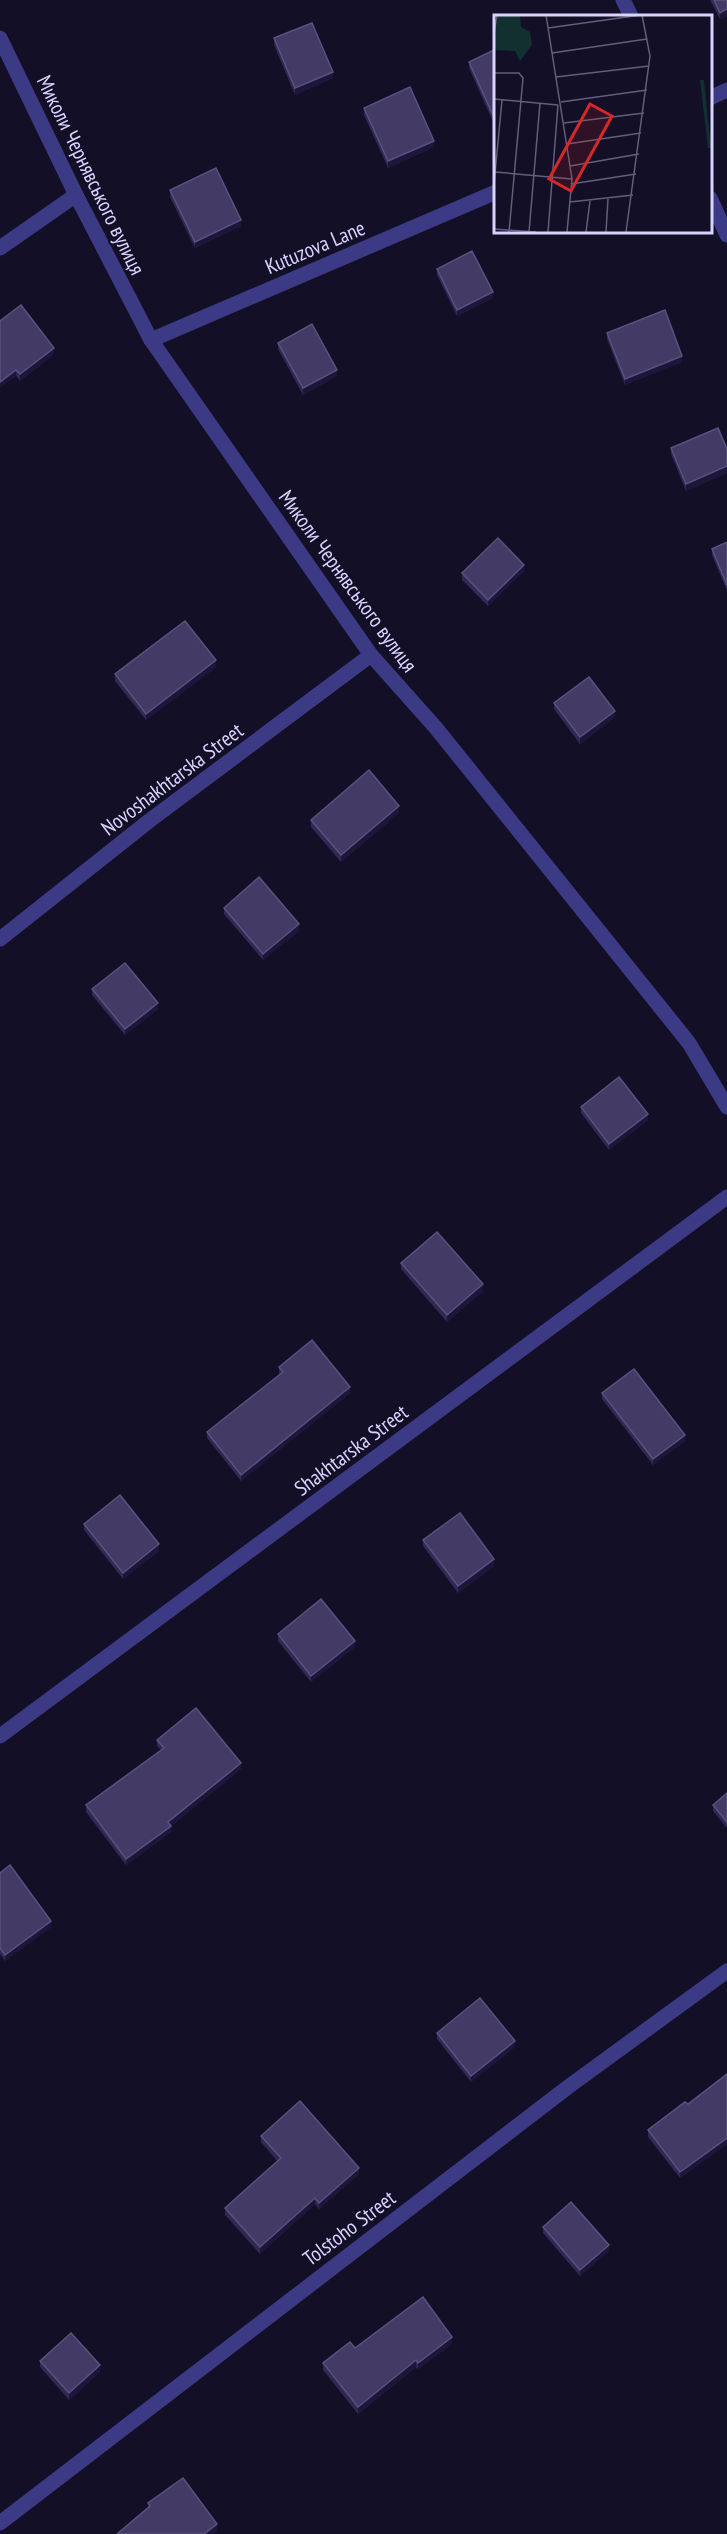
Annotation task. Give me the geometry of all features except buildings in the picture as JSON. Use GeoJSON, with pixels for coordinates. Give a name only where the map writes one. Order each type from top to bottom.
{"type":"FeatureCollection","features":[{"type":"Feature","properties":{"kind":"street"},"geometry":{"type":"LineString","coordinates":[[623,0],[630,15]]}},
{"type":"Feature","properties":{"kind":"street","name":"Миколи Чернявського вулиця"},"geometry":{"type":"LineString","coordinates":[[0,38],[76,195],[151,340],[371,655],[436,728],[689,1043],[727,1107]]}},
{"type":"Feature","properties":{"kind":"street"},"geometry":{"type":"LineString","coordinates":[[712,98],[727,90]]}},
{"type":"Feature","properties":{"kind":"street","name":"Kutuzova Lane"},"geometry":{"type":"LineString","coordinates":[[151,340],[494,193]]}},
{"type":"Feature","properties":{"kind":"street"},"geometry":{"type":"LineString","coordinates":[[0,248],[76,195]]}},
{"type":"Feature","properties":{"kind":"street"},"geometry":{"type":"LineString","coordinates":[[712,200],[727,235]]}},
{"type":"Feature","properties":{"kind":"street","name":"Novoshakhtarska Street"},"geometry":{"type":"LineString","coordinates":[[0,939],[149,821],[371,655]]}},
{"type":"Feature","properties":{"kind":"street","name":"Shakhtarska Street"},"geometry":{"type":"LineString","coordinates":[[0,1736],[727,1197]]}},
{"type":"Feature","properties":{"kind":"street","name":"Tolstoho Street"},"geometry":{"type":"LineString","coordinates":[[0,2523],[559,2094],[727,1971]]}}]}
